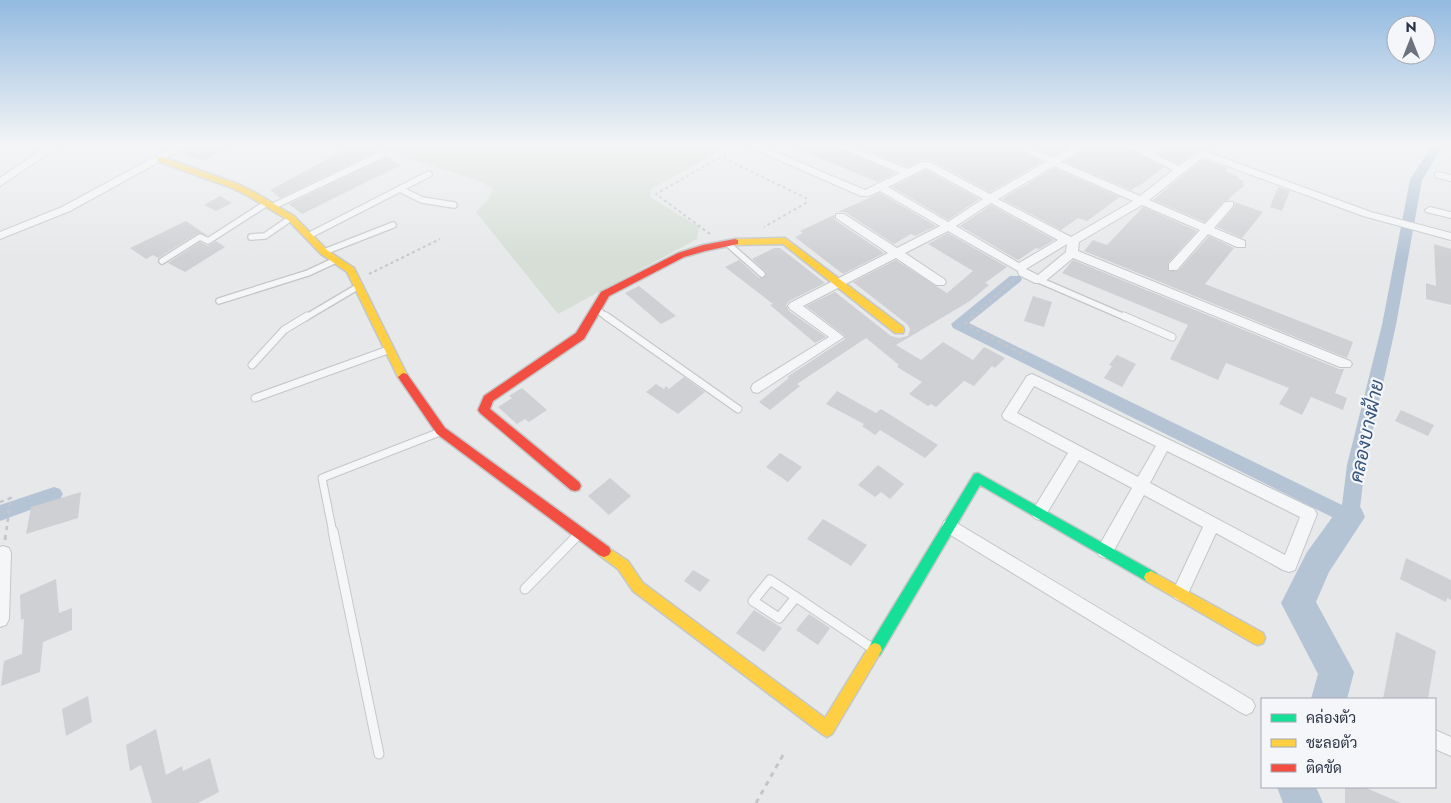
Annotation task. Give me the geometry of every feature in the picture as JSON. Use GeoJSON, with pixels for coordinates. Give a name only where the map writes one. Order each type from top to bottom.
{"type":"FeatureCollection","features":[{"type":"Feature","properties":{"kind":"street"},"geometry":{"type":"LineString","coordinates":[[0,236],[66,209],[114,183]]}},
{"type":"Feature","properties":{"kind":"street"},"geometry":{"type":"LineString","coordinates":[[228,183],[291,218],[310,235],[324,252],[351,270],[397,369],[441,432],[623,565],[638,588],[826,729],[978,478],[1258,638]]}},
{"type":"Feature","properties":{"kind":"street"},"geometry":{"type":"LineString","coordinates":[[270,205],[317,183]]}},
{"type":"Feature","properties":{"kind":"street"},"geometry":{"type":"LineString","coordinates":[[839,183],[864,194],[885,183]]}},
{"type":"Feature","properties":{"kind":"street"},"geometry":{"type":"LineString","coordinates":[[962,183],[1070,245],[1345,364]]}},
{"type":"Feature","properties":{"kind":"street"},"geometry":{"type":"LineString","coordinates":[[758,388],[838,337],[794,306],[949,226],[1018,183]]}},
{"type":"Feature","properties":{"kind":"street"},"geometry":{"type":"LineString","coordinates":[[1100,183],[1241,244]]}},
{"type":"Feature","properties":{"kind":"street"},"geometry":{"type":"LineString","coordinates":[[1023,272],[1039,280],[1074,240],[1140,201],[1163,183]]}},
{"type":"Feature","properties":{"kind":"street"},"geometry":{"type":"LineString","coordinates":[[1279,183],[1406,227],[1451,237]]}},
{"type":"Feature","properties":{"kind":"street"},"geometry":{"type":"LineString","coordinates":[[880,186],[1016,267],[1024,266],[1070,245]]}},
{"type":"Feature","properties":{"kind":"street"},"geometry":{"type":"LineString","coordinates":[[1173,267],[1229,204]]}},
{"type":"Feature","properties":{"kind":"street"},"geometry":{"type":"LineString","coordinates":[[1430,210],[1451,214]]}},
{"type":"Feature","properties":{"kind":"street"},"geometry":{"type":"LineString","coordinates":[[840,216],[940,282]]}},
{"type":"Feature","properties":{"kind":"street"},"geometry":{"type":"LineString","coordinates":[[575,486],[488,414],[484,410],[484,404],[488,399],[580,336],[594,308],[605,294],[680,254],[690,250],[728,244],[771,239],[785,241],[900,330]]}},
{"type":"Feature","properties":{"kind":"street"},"geometry":{"type":"LineString","coordinates":[[1032,379],[1164,444],[1309,514],[1289,565],[1009,415],[1032,379]]}},
{"type":"Feature","properties":{"kind":"street"},"geometry":{"type":"LineString","coordinates":[[1105,550],[1164,444]]}},
{"type":"Feature","properties":{"kind":"street"},"geometry":{"type":"LineString","coordinates":[[1039,513],[1077,451]]}},
{"type":"Feature","properties":{"kind":"street"},"geometry":{"type":"LineString","coordinates":[[1180,593],[1212,524]]}},
{"type":"Feature","properties":{"kind":"street"},"geometry":{"type":"LineString","coordinates":[[950,526],[1246,706]]}},
{"type":"Feature","properties":{"kind":"street"},"geometry":{"type":"LineString","coordinates":[[0,619],[4,546]]}},
{"type":"Feature","properties":{"kind":"lane"},"geometry":{"type":"LineString","coordinates":[[310,235],[412,183]]}},
{"type":"Feature","properties":{"kind":"lane"},"geometry":{"type":"LineString","coordinates":[[400,190],[422,200],[454,206]]}},
{"type":"Feature","properties":{"kind":"lane"},"geometry":{"type":"LineString","coordinates":[[162,261],[200,237],[208,241],[270,205]]}},
{"type":"Feature","properties":{"kind":"lane"},"geometry":{"type":"LineString","coordinates":[[251,237],[264,236],[291,218]]}},
{"type":"Feature","properties":{"kind":"lane"},"geometry":{"type":"LineString","coordinates":[[324,252],[393,225]]}},
{"type":"Feature","properties":{"kind":"lane"},"geometry":{"type":"LineString","coordinates":[[728,244],[762,274]]}},
{"type":"Feature","properties":{"kind":"lane"},"geometry":{"type":"LineString","coordinates":[[219,301],[308,273],[336,260]]}},
{"type":"Feature","properties":{"kind":"lane"},"geometry":{"type":"LineString","coordinates":[[1039,280],[1172,337]]}},
{"type":"Feature","properties":{"kind":"lane"},"geometry":{"type":"LineString","coordinates":[[252,365],[284,330],[358,283]]}},
{"type":"Feature","properties":{"kind":"lane"},"geometry":{"type":"LineString","coordinates":[[594,308],[654,352],[738,409]]}},
{"type":"Feature","properties":{"kind":"lane"},"geometry":{"type":"LineString","coordinates":[[255,398],[388,350]]}},
{"type":"Feature","properties":{"kind":"lane"},"geometry":{"type":"LineString","coordinates":[[379,754],[322,478],[441,432]]}},
{"type":"Feature","properties":{"kind":"lane"},"geometry":{"type":"LineString","coordinates":[[525,589],[580,533]]}},
{"type":"Feature","properties":{"kind":"lane"},"geometry":{"type":"LineString","coordinates":[[797,596],[779,618],[753,601],[770,580],[797,596],[875,650]]}},
{"type":"Feature","properties":{"kind":"path"},"geometry":{"type":"LineString","coordinates":[[674,183],[656,194],[710,234]]}},
{"type":"Feature","properties":{"kind":"path"},"geometry":{"type":"LineString","coordinates":[[748,242],[762,229],[806,203],[806,198],[776,183]]}},
{"type":"Feature","properties":{"kind":"path"},"geometry":{"type":"LineString","coordinates":[[358,283],[440,239]]}},
{"type":"Feature","properties":{"kind":"path"},"geometry":{"type":"LineString","coordinates":[[1023,272],[966,324],[1028,358]]}},
{"type":"Feature","properties":{"kind":"path"},"geometry":{"type":"LineString","coordinates":[[0,502],[11,498],[4,546]]}},
{"type":"Feature","properties":{"kind":"path"},"geometry":{"type":"LineString","coordinates":[[756,803],[783,755]]}},
{"type":"Feature","properties":{"kind":"shaded area"},"geometry":{"type":"Polygon","coordinates":[[[484,183],[661,183],[651,189],[650,197],[699,227],[697,239],[558,314],[476,212],[488,200],[493,189],[484,183]]]}},
{"type":"Feature","properties":{"kind":"building"},"geometry":{"type":"Polygon","coordinates":[[[282,183],[310,183],[280,198],[270,190],[282,183]]]}},
{"type":"Feature","properties":{"kind":"building"},"geometry":{"type":"Polygon","coordinates":[[[331,183],[364,183],[302,214],[289,204],[331,183]]]}},
{"type":"Feature","properties":{"kind":"building"},"geometry":{"type":"Polygon","coordinates":[[[899,183],[951,183],[979,199],[948,220],[892,187],[899,183]]]}},
{"type":"Feature","properties":{"kind":"building"},"geometry":{"type":"Polygon","coordinates":[[[974,183],[1005,183],[990,192],[974,183]]]}},
{"type":"Feature","properties":{"kind":"building"},"geometry":{"type":"Polygon","coordinates":[[[1028,183],[1089,183],[1120,197],[1087,221],[1078,218],[1061,230],[1002,199],[1028,183]]]}},
{"type":"Feature","properties":{"kind":"building"},"geometry":{"type":"Polygon","coordinates":[[[1116,183],[1143,183],[1131,190],[1116,183]]]}},
{"type":"Feature","properties":{"kind":"building"},"geometry":{"type":"Polygon","coordinates":[[[1173,183],[1245,185],[1228,199],[1231,200],[1224,201],[1205,222],[1153,200],[1173,183]]]}},
{"type":"Feature","properties":{"kind":"building"},"geometry":{"type":"Polygon","coordinates":[[[1278,187],[1290,191],[1282,211],[1270,207],[1278,187]]]}},
{"type":"Feature","properties":{"kind":"building"},"geometry":{"type":"Polygon","coordinates":[[[880,193],[936,226],[915,236],[911,234],[894,244],[845,212],[838,212],[880,193]]]}},
{"type":"Feature","properties":{"kind":"building"},"geometry":{"type":"Polygon","coordinates":[[[220,196],[232,203],[216,211],[204,205],[220,196]]]}},
{"type":"Feature","properties":{"kind":"building"},"geometry":{"type":"Polygon","coordinates":[[[1235,202],[1263,212],[1242,238],[1217,227],[1234,207],[1235,202]]]}},
{"type":"Feature","properties":{"kind":"building"},"geometry":{"type":"Polygon","coordinates":[[[991,205],[1054,240],[1039,249],[1036,248],[1018,260],[960,226],[991,205]]]}},
{"type":"Feature","properties":{"kind":"building"},"geometry":{"type":"Polygon","coordinates":[[[1143,207],[1197,231],[1168,263],[1168,271],[1178,271],[1209,236],[1234,248],[1205,284],[1353,342],[1347,358],[1084,251],[1093,240],[1107,245],[1143,207]]]}},
{"type":"Feature","properties":{"kind":"building"},"geometry":{"type":"Polygon","coordinates":[[[834,215],[835,220],[884,253],[843,274],[795,237],[803,233],[800,231],[834,215]]]}},
{"type":"Feature","properties":{"kind":"building"},"geometry":{"type":"Polygon","coordinates":[[[186,221],[208,236],[198,233],[158,258],[153,255],[146,259],[130,248],[186,221]]]}},
{"type":"Feature","properties":{"kind":"building"},"geometry":{"type":"Polygon","coordinates":[[[948,233],[1007,267],[985,283],[989,285],[970,301],[896,345],[921,360],[943,342],[973,360],[984,347],[1005,358],[995,368],[992,366],[974,386],[964,381],[936,407],[931,404],[928,406],[909,394],[922,382],[897,367],[899,365],[866,338],[797,384],[800,386],[770,410],[759,402],[789,378],[787,377],[845,339],[845,336],[806,306],[835,292],[891,336],[899,338],[908,336],[910,329],[907,324],[853,282],[896,260],[947,293],[973,271],[928,244],[948,233]]]}},
{"type":"Feature","properties":{"kind":"building"},"geometry":{"type":"Polygon","coordinates":[[[216,241],[225,247],[185,272],[168,263],[200,242],[208,246],[216,241]]]}},
{"type":"Feature","properties":{"kind":"building"},"geometry":{"type":"Polygon","coordinates":[[[1434,244],[1451,249],[1451,305],[1426,299],[1426,283],[1436,286],[1434,244]]]}},
{"type":"Feature","properties":{"kind":"building"},"geometry":{"type":"Polygon","coordinates":[[[774,248],[780,248],[825,283],[789,301],[786,305],[789,311],[826,337],[815,343],[770,305],[773,304],[725,267],[739,260],[759,278],[764,278],[766,272],[752,259],[774,248]]]}},
{"type":"Feature","properties":{"kind":"building"},"geometry":{"type":"Polygon","coordinates":[[[1073,260],[1339,369],[1344,369],[1335,393],[1347,398],[1343,410],[1311,397],[1302,415],[1279,404],[1289,388],[1226,363],[1218,380],[1170,359],[1188,325],[1062,273],[1073,260]]]}},
{"type":"Feature","properties":{"kind":"building"},"geometry":{"type":"Polygon","coordinates":[[[639,286],[676,316],[661,324],[625,293],[639,286]]]}},
{"type":"Feature","properties":{"kind":"building"},"geometry":{"type":"Polygon","coordinates":[[[1033,296],[1052,302],[1044,327],[1024,321],[1033,296]]]}},
{"type":"Feature","properties":{"kind":"building"},"geometry":{"type":"Polygon","coordinates":[[[1117,355],[1136,364],[1122,387],[1104,378],[1112,366],[1109,365],[1117,355]]]}},
{"type":"Feature","properties":{"kind":"building"},"geometry":{"type":"Polygon","coordinates":[[[684,377],[705,392],[678,414],[646,392],[656,384],[664,389],[666,386],[669,389],[684,377]]]}},
{"type":"Feature","properties":{"kind":"building"},"geometry":{"type":"Polygon","coordinates":[[[522,388],[547,410],[529,422],[525,419],[517,424],[498,407],[512,398],[509,396],[522,388]]]}},
{"type":"Feature","properties":{"kind":"building"},"geometry":{"type":"Polygon","coordinates":[[[837,391],[876,413],[881,409],[938,445],[925,458],[880,430],[875,435],[862,426],[864,424],[826,404],[837,391]]]}},
{"type":"Feature","properties":{"kind":"building"},"geometry":{"type":"Polygon","coordinates":[[[1401,410],[1434,425],[1428,436],[1395,421],[1401,410]]]}},
{"type":"Feature","properties":{"kind":"building"},"geometry":{"type":"Polygon","coordinates":[[[780,453],[802,467],[788,482],[766,467],[780,453]]]}},
{"type":"Feature","properties":{"kind":"building"},"geometry":{"type":"Polygon","coordinates":[[[878,465],[904,484],[890,499],[881,492],[875,497],[858,485],[878,465]]]}},
{"type":"Feature","properties":{"kind":"building"},"geometry":{"type":"Polygon","coordinates":[[[610,478],[631,496],[609,515],[588,496],[610,478]]]}},
{"type":"Feature","properties":{"kind":"building"},"geometry":{"type":"Polygon","coordinates":[[[81,492],[78,518],[26,534],[31,507],[81,492]]]}},
{"type":"Feature","properties":{"kind":"building"},"geometry":{"type":"Polygon","coordinates":[[[823,519],[867,545],[851,566],[807,539],[823,519]]]}},
{"type":"Feature","properties":{"kind":"building"},"geometry":{"type":"Polygon","coordinates":[[[1406,558],[1451,580],[1451,600],[1447,598],[1446,602],[1400,579],[1406,558]]]}},
{"type":"Feature","properties":{"kind":"building"},"geometry":{"type":"Polygon","coordinates":[[[693,570],[710,580],[700,592],[684,581],[693,570]]]}},
{"type":"Feature","properties":{"kind":"building"},"geometry":{"type":"Polygon","coordinates":[[[56,579],[59,613],[72,608],[72,630],[43,642],[40,672],[1,686],[4,661],[22,654],[24,619],[21,620],[20,595],[56,579]]]}},
{"type":"Feature","properties":{"kind":"building"},"geometry":{"type":"Polygon","coordinates":[[[754,610],[782,628],[764,652],[736,633],[754,610]]]}},
{"type":"Feature","properties":{"kind":"building"},"geometry":{"type":"Polygon","coordinates":[[[809,614],[830,628],[818,645],[796,630],[809,614]]]}},
{"type":"Feature","properties":{"kind":"building"},"geometry":{"type":"Polygon","coordinates":[[[1396,632],[1436,651],[1428,698],[1383,698],[1396,632]]]}},
{"type":"Feature","properties":{"kind":"building"},"geometry":{"type":"Polygon","coordinates":[[[88,696],[92,722],[66,736],[62,709],[88,696]]]}},
{"type":"Feature","properties":{"kind":"building"},"geometry":{"type":"Polygon","coordinates":[[[156,729],[166,775],[182,766],[183,771],[210,758],[219,792],[198,803],[152,803],[141,765],[130,771],[126,745],[156,729]]]}},
{"type":"Feature","properties":{"kind":"building"},"geometry":{"type":"Polygon","coordinates":[[[1345,788],[1366,788],[1401,803],[1345,803],[1345,788]]]}},
{"type":"Feature","properties":{"kind":"waterway"},"geometry":{"type":"LineString","coordinates":[[1015,279],[958,324],[1350,517],[1356,465],[1389,325],[1415,183]]}},
{"type":"Feature","properties":{"kind":"waterway"},"geometry":{"type":"LineString","coordinates":[[0,513],[54,494]]}},
{"type":"Feature","properties":{"kind":"waterway","name":"คลองบางฝ้าย"},"geometry":{"type":"LineString","coordinates":[[1329,698],[1336,672],[1298,603],[1318,562],[1350,517]]}},
{"type":"Feature","properties":{"kind":"waterway","name":"คลองบางฝ้าย"},"geometry":{"type":"LineString","coordinates":[[1297,788],[1303,803]]}},
{"type":"Feature","properties":{"kind":"traffic: fast"},"geometry":{"type":"LineString","coordinates":[[875,650],[978,478],[1151,577]]}},
{"type":"Feature","properties":{"kind":"traffic: slow"},"geometry":{"type":"LineString","coordinates":[[228,183],[253,195],[291,218],[324,252],[351,270],[403,377]]}},
{"type":"Feature","properties":{"kind":"traffic: slow"},"geometry":{"type":"LineString","coordinates":[[735,242],[785,241],[899,330]]}},
{"type":"Feature","properties":{"kind":"traffic: slow"},"geometry":{"type":"LineString","coordinates":[[604,551],[623,565],[638,587],[827,729],[875,650]]}},
{"type":"Feature","properties":{"kind":"traffic: slow"},"geometry":{"type":"LineString","coordinates":[[1151,577],[1258,638]]}},
{"type":"Feature","properties":{"kind":"traffic: jam"},"geometry":{"type":"LineString","coordinates":[[575,486],[484,410],[488,399],[580,336],[605,294],[681,255],[703,248],[735,242]]}},
{"type":"Feature","properties":{"kind":"traffic: jam"},"geometry":{"type":"LineString","coordinates":[[403,377],[441,431],[604,551]]}}]}
